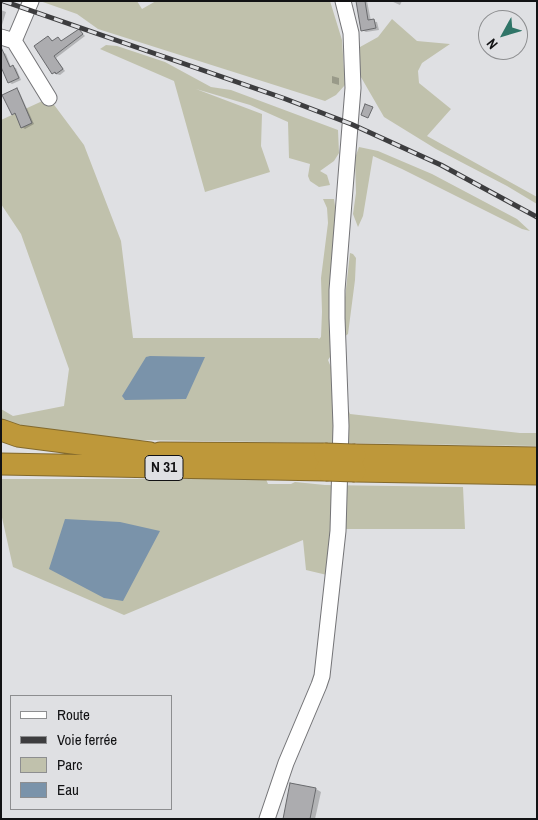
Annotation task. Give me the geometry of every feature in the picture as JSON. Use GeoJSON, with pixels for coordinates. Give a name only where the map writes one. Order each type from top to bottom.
{"type":"FeatureCollection","features":[{"type":"Feature","properties":{"kind":"highway"},"geometry":{"type":"LineString","coordinates":[[1,430],[18,436],[150,453]]}},
{"type":"Feature","properties":{"kind":"highway","name":"N 31"},"geometry":{"type":"LineString","coordinates":[[1,450],[150,453],[537,474]]}},
{"type":"Feature","properties":{"kind":"highway","name":"N 31"},"geometry":{"type":"LineString","coordinates":[[355,463],[537,458]]}},
{"type":"Feature","properties":{"kind":"highway","name":"N 31"},"geometry":{"type":"LineString","coordinates":[[1,464],[326,462]]}},
{"type":"Feature","properties":{"kind":"street"},"geometry":{"type":"LineString","coordinates":[[31,1],[8,39],[49,98]]}},
{"type":"Feature","properties":{"kind":"street"},"geometry":{"type":"LineString","coordinates":[[267,819],[286,763],[322,676],[338,531],[341,426],[337,290],[353,88],[352,33],[343,1]]}},
{"type":"Feature","properties":{"kind":"green space"},"geometry":{"type":"Polygon","coordinates":[[[40,1],[137,1],[142,9],[156,1],[330,1],[342,40],[345,85],[336,95],[325,101],[98,29],[77,14],[40,1]]]}},
{"type":"Feature","properties":{"kind":"green space"},"geometry":{"type":"Polygon","coordinates":[[[392,19],[417,41],[450,44],[422,63],[418,71],[419,83],[451,109],[427,136],[537,197],[537,204],[436,149],[384,117],[358,72],[360,47],[378,37],[392,19]]]}},
{"type":"Feature","properties":{"kind":"green space"},"geometry":{"type":"Polygon","coordinates":[[[106,45],[117,46],[165,62],[211,87],[231,90],[338,130],[339,153],[334,161],[320,171],[327,175],[330,185],[319,187],[310,181],[308,176],[310,164],[289,158],[288,122],[250,105],[196,89],[262,114],[261,146],[270,172],[205,192],[174,81],[100,49],[106,45]]]}},
{"type":"Feature","properties":{"kind":"green space"},"geometry":{"type":"Polygon","coordinates":[[[49,98],[84,145],[121,241],[133,338],[319,339],[321,337],[322,312],[321,278],[328,223],[327,208],[323,199],[334,199],[337,220],[332,354],[328,360],[350,414],[520,433],[537,433],[537,446],[1,438],[1,409],[13,416],[64,406],[69,369],[21,234],[1,204],[1,120],[49,98]]]}},
{"type":"Feature","properties":{"kind":"green space"},"geometry":{"type":"Polygon","coordinates":[[[359,147],[378,151],[432,174],[517,219],[530,231],[522,229],[373,156],[363,216],[358,227],[353,214],[356,193],[355,158],[359,147]]]}},
{"type":"Feature","properties":{"kind":"green space"},"geometry":{"type":"Polygon","coordinates":[[[350,253],[356,258],[355,280],[348,334],[344,337],[341,333],[350,253]]]}},
{"type":"Feature","properties":{"kind":"green space"},"geometry":{"type":"Polygon","coordinates":[[[1,479],[266,479],[268,484],[291,484],[295,482],[325,485],[463,487],[465,529],[335,529],[327,575],[306,570],[303,540],[124,615],[13,567],[1,513],[1,479]]]}},
{"type":"Feature","properties":{"kind":"water"},"geometry":{"type":"Polygon","coordinates":[[[146,357],[205,357],[186,399],[125,400],[122,396],[146,357]]]}},
{"type":"Feature","properties":{"kind":"water"},"geometry":{"type":"Polygon","coordinates":[[[65,519],[120,522],[160,531],[123,601],[104,598],[49,569],[65,519]]]}},
{"type":"Feature","properties":{"kind":"building"},"geometry":{"type":"Polygon","coordinates":[[[356,1],[365,1],[368,20],[374,19],[376,28],[361,31],[356,1]]]}},
{"type":"Feature","properties":{"kind":"building"},"geometry":{"type":"Polygon","coordinates":[[[79,29],[83,34],[54,56],[63,69],[56,74],[55,72],[52,74],[34,46],[48,36],[52,41],[58,37],[61,41],[79,29]]]}},
{"type":"Feature","properties":{"kind":"building"},"geometry":{"type":"Polygon","coordinates":[[[1,47],[10,67],[13,65],[19,78],[8,83],[1,67],[1,47]]]}},
{"type":"Feature","properties":{"kind":"building"},"geometry":{"type":"Polygon","coordinates":[[[17,88],[32,123],[21,128],[15,113],[12,115],[2,95],[17,88]]]}},
{"type":"Feature","properties":{"kind":"building"},"geometry":{"type":"Polygon","coordinates":[[[365,104],[373,107],[368,118],[361,115],[365,104]]]}},
{"type":"Feature","properties":{"kind":"building"},"geometry":{"type":"Polygon","coordinates":[[[290,783],[316,788],[310,819],[283,819],[290,783]]]}},
{"type":"Feature","properties":{"kind":"railway"},"geometry":{"type":"LineString","coordinates":[[3,1],[283,98],[351,124],[441,165],[537,217]]}}]}
